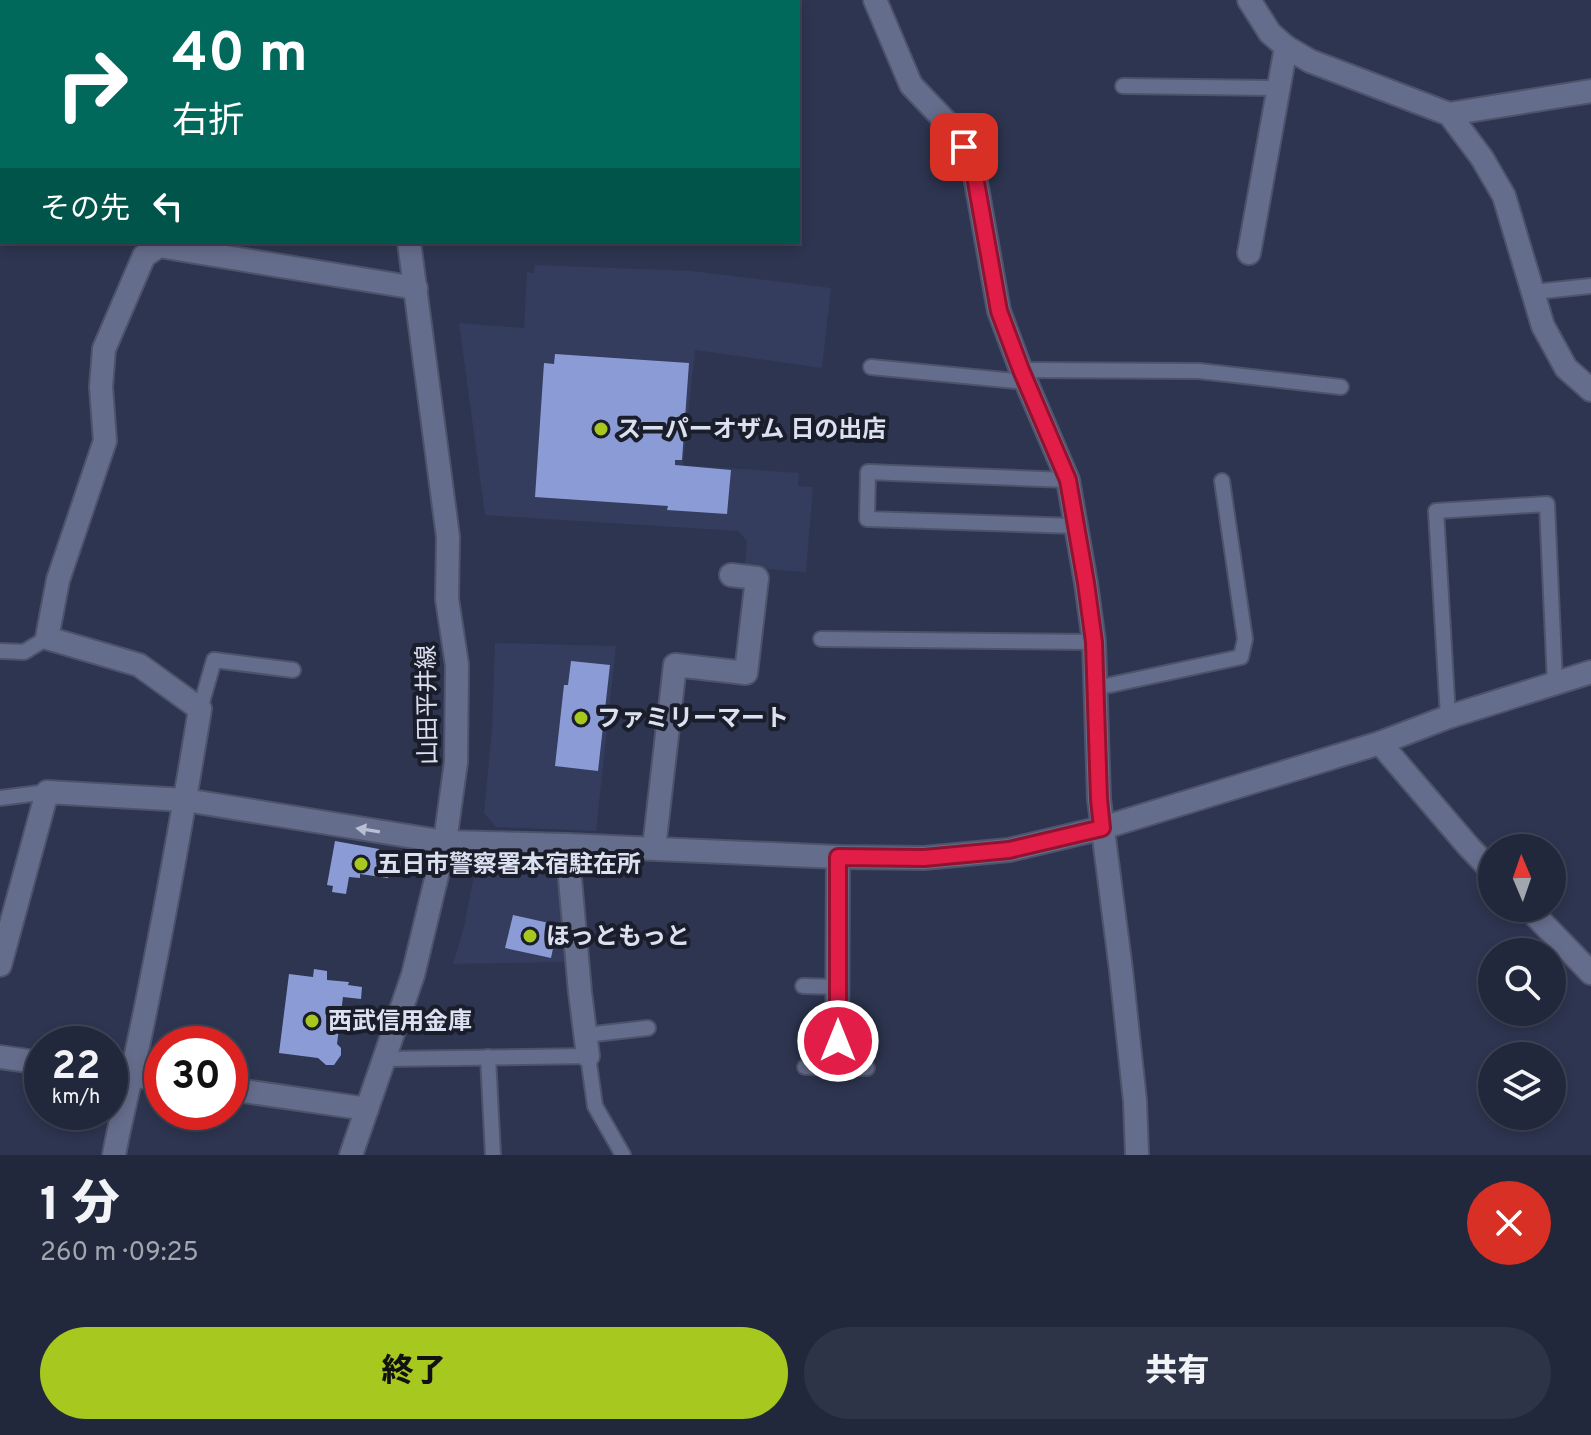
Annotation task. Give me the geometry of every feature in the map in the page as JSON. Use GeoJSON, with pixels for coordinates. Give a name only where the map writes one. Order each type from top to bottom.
{"type":"FeatureCollection","features":[{"type":"Feature","properties":{"kind":"street"},"geometry":{"type":"LineString","coordinates":[[875,0],[911,85],[954,130],[973,165],[999,311],[1068,480],[1094,642],[1099,799],[1135,1101],[1137,1155]]}},
{"type":"Feature","properties":{"kind":"street"},"geometry":{"type":"LineString","coordinates":[[1249,0],[1270,33],[1310,61],[1449,114],[1591,91]]}},
{"type":"Feature","properties":{"kind":"street"},"geometry":{"type":"LineString","coordinates":[[1249,253],[1286,47]]}},
{"type":"Feature","properties":{"kind":"street"},"geometry":{"type":"LineString","coordinates":[[1449,114],[1482,158],[1504,196],[1543,326],[1566,368],[1591,390]]}},
{"type":"Feature","properties":{"kind":"street","name":"山田平井線"},"geometry":{"type":"LineString","coordinates":[[351,1155],[413,975],[445,842],[456,762],[457,665],[447,599],[448,537],[409,244]]}},
{"type":"Feature","properties":{"kind":"street"},"geometry":{"type":"LineString","coordinates":[[128,1061],[138,1045],[200,709],[139,665],[47,638],[58,580],[105,441],[101,387],[104,349],[144,256],[159,246],[416,288]]}},
{"type":"Feature","properties":{"kind":"street"},"geometry":{"type":"LineString","coordinates":[[654,848],[675,665],[746,673],[757,578],[731,575]]}},
{"type":"Feature","properties":{"kind":"street"},"geometry":{"type":"LineString","coordinates":[[0,965],[47,792],[185,800],[445,842],[924,858],[1009,850],[1102,828],[1380,743],[1448,717],[1591,672]]}},
{"type":"Feature","properties":{"kind":"street"},"geometry":{"type":"LineString","coordinates":[[1380,743],[1478,855]]}},
{"type":"Feature","properties":{"kind":"street"},"geometry":{"type":"LineString","coordinates":[[567,845],[586,1046]]}},
{"type":"Feature","properties":{"kind":"street"},"geometry":{"type":"LineString","coordinates":[[837,1068],[838,857]]}},
{"type":"Feature","properties":{"kind":"street"},"geometry":{"type":"LineString","coordinates":[[1542,922],[1591,973]]}},
{"type":"Feature","properties":{"kind":"street"},"geometry":{"type":"LineString","coordinates":[[0,1057],[24,1060]]}},
{"type":"Feature","properties":{"kind":"street"},"geometry":{"type":"LineString","coordinates":[[248,1092],[367,1109]]}},
{"type":"Feature","properties":{"kind":"street"},"geometry":{"type":"LineString","coordinates":[[114,1155],[116,1130]]}},
{"type":"Feature","properties":{"kind":"lane"},"geometry":{"type":"LineString","coordinates":[[1123,86],[1278,88]]}},
{"type":"Feature","properties":{"kind":"lane"},"geometry":{"type":"LineString","coordinates":[[1534,292],[1591,286]]}},
{"type":"Feature","properties":{"kind":"lane"},"geometry":{"type":"LineString","coordinates":[[871,367],[1024,376],[1199,371],[1341,387]]}},
{"type":"Feature","properties":{"kind":"lane"},"geometry":{"type":"LineString","coordinates":[[1068,480],[868,472],[867,519],[1075,526]]}},
{"type":"Feature","properties":{"kind":"lane"},"geometry":{"type":"LineString","coordinates":[[1096,688],[1241,657],[1245,639],[1222,481]]}},
{"type":"Feature","properties":{"kind":"lane"},"geometry":{"type":"LineString","coordinates":[[1448,717],[1436,511],[1547,504],[1555,683]]}},
{"type":"Feature","properties":{"kind":"lane"},"geometry":{"type":"LineString","coordinates":[[0,651],[24,652],[47,638]]}},
{"type":"Feature","properties":{"kind":"lane"},"geometry":{"type":"LineString","coordinates":[[821,639],[1094,642]]}},
{"type":"Feature","properties":{"kind":"lane"},"geometry":{"type":"LineString","coordinates":[[200,709],[214,660],[293,670]]}},
{"type":"Feature","properties":{"kind":"lane"},"geometry":{"type":"LineString","coordinates":[[0,798],[47,792]]}},
{"type":"Feature","properties":{"kind":"lane"},"geometry":{"type":"LineString","coordinates":[[803,986],[838,987]]}},
{"type":"Feature","properties":{"kind":"lane"},"geometry":{"type":"LineString","coordinates":[[385,1059],[488,1057],[586,1046],[648,1028]]}},
{"type":"Feature","properties":{"kind":"lane"},"geometry":{"type":"LineString","coordinates":[[586,1046],[595,1106],[623,1155]]}},
{"type":"Feature","properties":{"kind":"lane"},"geometry":{"type":"LineString","coordinates":[[488,1057],[493,1155]]}},
{"type":"Feature","properties":{"kind":"lane"},"geometry":{"type":"LineString","coordinates":[[805,1067],[867,1068]]}},
{"type":"Feature","properties":{"kind":"shaded area"},"geometry":{"type":"Polygon","coordinates":[[[535,265],[691,271],[831,288],[822,368],[695,350],[683,465],[799,473],[798,486],[813,487],[806,572],[745,567],[747,541],[738,531],[485,515],[459,323],[524,328],[527,272],[534,273],[535,265]]]}},
{"type":"Feature","properties":{"kind":"shaded area"},"geometry":{"type":"Polygon","coordinates":[[[495,643],[616,646],[596,831],[496,827],[484,813],[492,730],[495,643]]]}},
{"type":"Feature","properties":{"kind":"shaded area"},"geometry":{"type":"Polygon","coordinates":[[[491,854],[558,858],[569,962],[453,964],[475,870],[491,854]]]}},
{"type":"Feature","properties":{"kind":"building"},"geometry":{"type":"Polygon","coordinates":[[[555,354],[689,363],[682,460],[675,460],[675,465],[731,470],[727,514],[667,510],[668,506],[535,497],[544,363],[554,364],[555,354]]]}},
{"type":"Feature","properties":{"kind":"building"},"geometry":{"type":"Polygon","coordinates":[[[571,661],[610,665],[598,771],[555,766],[564,685],[568,685],[571,661]]]}},
{"type":"Feature","properties":{"kind":"building"},"geometry":{"type":"Polygon","coordinates":[[[335,841],[379,849],[376,862],[390,864],[388,878],[360,874],[360,878],[349,877],[346,894],[332,892],[333,886],[327,885],[335,841]]]}},
{"type":"Feature","properties":{"kind":"building"},"geometry":{"type":"Polygon","coordinates":[[[513,915],[558,925],[551,958],[505,948],[513,915]]]}},
{"type":"Feature","properties":{"kind":"building","name":"西武信用金庫"},"geometry":{"type":"Polygon","coordinates":[[[314,969],[327,971],[327,980],[362,987],[361,999],[343,997],[337,1044],[341,1055],[334,1065],[326,1065],[318,1058],[279,1053],[289,974],[313,977],[314,969]]]}},
{"type":"Feature","properties":{"kind":"place","name":"スーパーオザム 日の出店"},"geometry":{"type":"Point","coordinates":[601,429]}},
{"type":"Feature","properties":{"kind":"place","name":"ファミリーマート"},"geometry":{"type":"Point","coordinates":[581,718]}},
{"type":"Feature","properties":{"kind":"place","name":"五日市警察署本宿駐在所"},"geometry":{"type":"Point","coordinates":[361,864]}},
{"type":"Feature","properties":{"kind":"place","name":"ほっともっと"},"geometry":{"type":"Point","coordinates":[530,936]}},
{"type":"Feature","properties":{"kind":"place","name":"西武信用金庫"},"geometry":{"type":"Point","coordinates":[312,1021]}},
{"type":"Feature","properties":{"kind":"route"},"geometry":{"type":"LineString","coordinates":[[838,1041],[838,857],[924,858],[1009,850],[1102,828],[1094,642],[1068,480],[999,311],[973,165],[964,147]]}}]}
